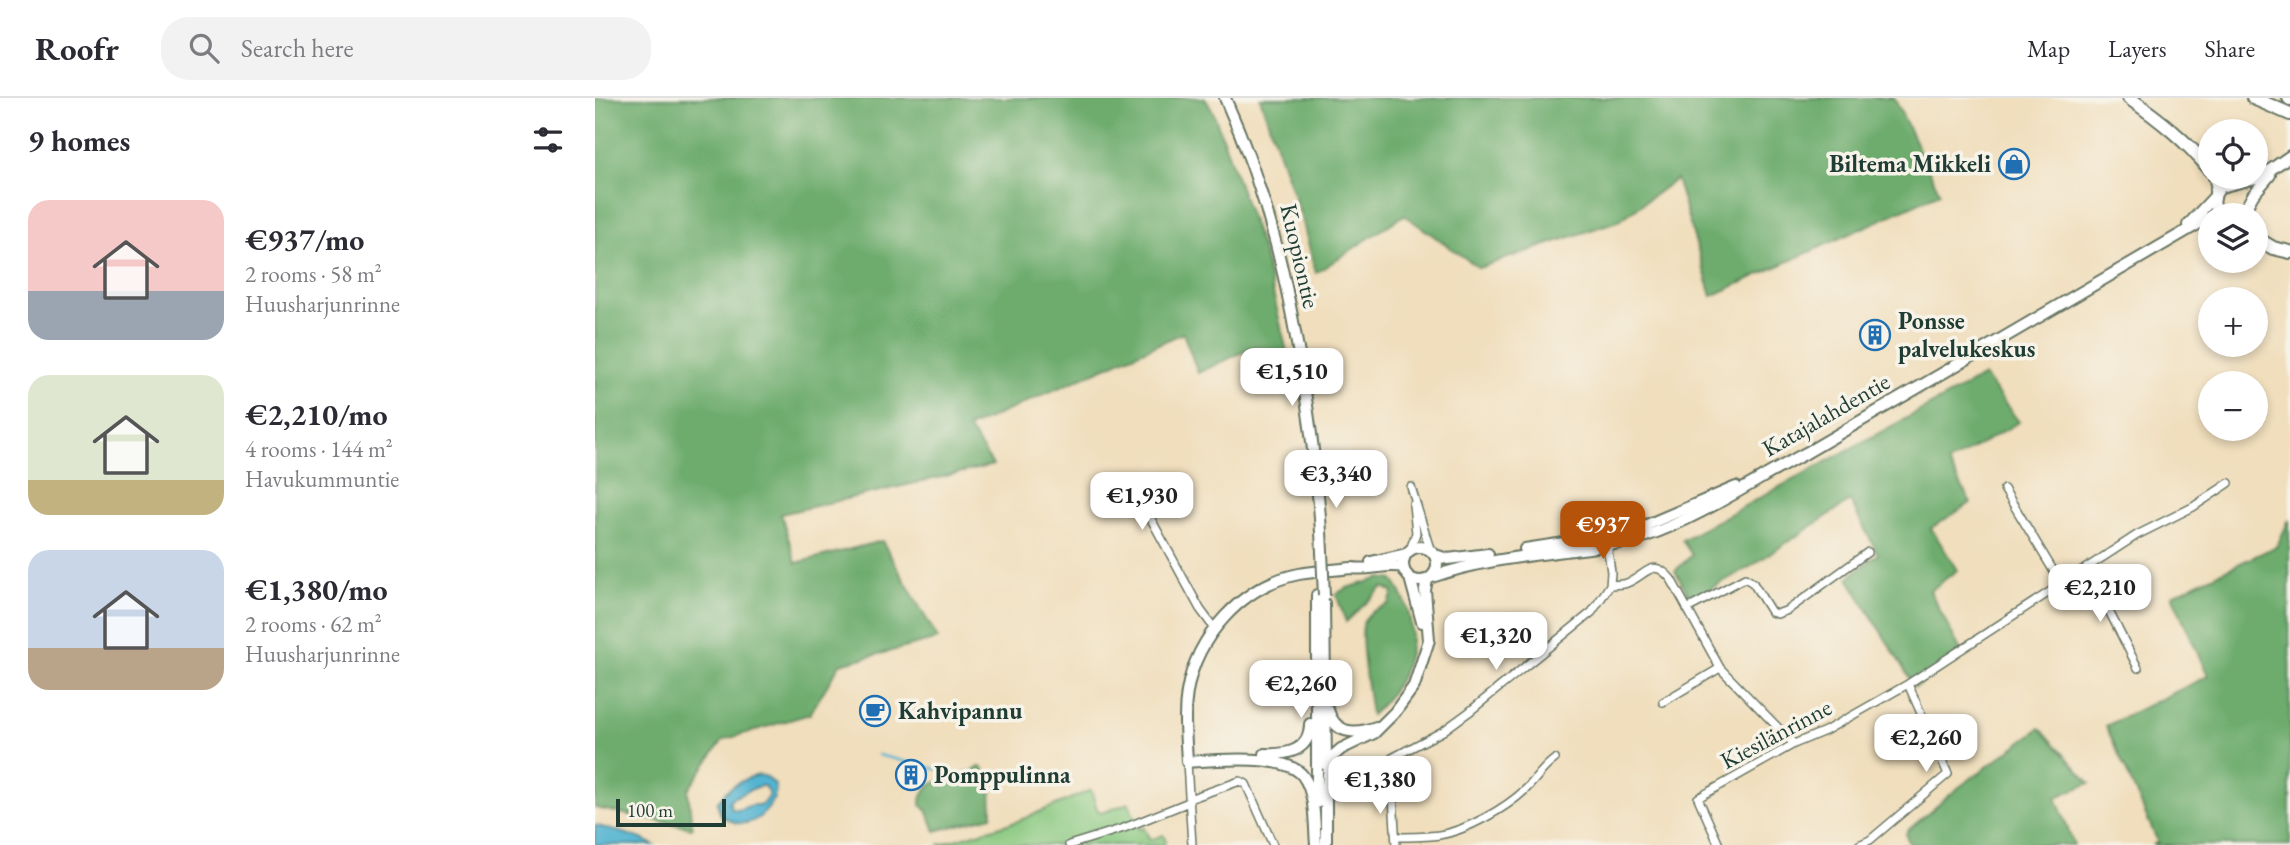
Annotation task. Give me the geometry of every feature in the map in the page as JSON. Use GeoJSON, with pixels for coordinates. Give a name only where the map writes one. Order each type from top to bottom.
{"type":"FeatureCollection","features":[{"type":"Feature","properties":{"kind":"highway"},"geometry":{"type":"LineString","coordinates":[[2129,98],[2168,127],[2198,156]]}},
{"type":"Feature","properties":{"kind":"highway"},"geometry":{"type":"LineString","coordinates":[[2253,98],[2290,114]]}},
{"type":"Feature","properties":{"kind":"highway"},"geometry":{"type":"LineString","coordinates":[[2215,194],[2218,189]]}},
{"type":"Feature","properties":{"kind":"highway"},"geometry":{"type":"LineString","coordinates":[[2268,245],[2290,252]]}},
{"type":"Feature","properties":{"kind":"street","name":"Kuopiontie"},"geometry":{"type":"LineString","coordinates":[[1225,98],[1248,149],[1283,265],[1298,341],[1316,471],[1321,596],[1317,845]]}},
{"type":"Feature","properties":{"kind":"street"},"geometry":{"type":"LineString","coordinates":[[2214,203],[2215,194],[2226,185],[2252,181],[2283,162]]}},
{"type":"Feature","properties":{"kind":"street"},"geometry":{"type":"LineString","coordinates":[[2249,203],[2283,162]]}},
{"type":"Feature","properties":{"kind":"street","name":"Katajalahdentie"},"geometry":{"type":"LineString","coordinates":[[2178,234],[2215,194]]}},
{"type":"Feature","properties":{"kind":"street","name":"Katajalahdentie"},"geometry":{"type":"LineString","coordinates":[[1432,552],[1448,559],[1462,558],[1645,536],[1724,501],[1749,483],[1806,453],[2198,223]]}},
{"type":"Feature","properties":{"kind":"street","name":"Kiesilänrinne"},"geometry":{"type":"LineString","coordinates":[[1719,845],[1698,798],[1908,684],[2137,535],[2193,507],[2229,483]]}},
{"type":"Feature","properties":{"kind":"street"},"geometry":{"type":"LineString","coordinates":[[1326,795],[1332,757],[1341,749],[1374,733],[1395,712],[1408,695],[1422,666],[1429,640],[1425,590],[1438,562],[1432,552],[1411,487],[1416,533],[1403,567]]}},
{"type":"Feature","properties":{"kind":"street"},"geometry":{"type":"LineString","coordinates":[[2004,489],[2062,584]]}},
{"type":"Feature","properties":{"kind":"street"},"geometry":{"type":"LineString","coordinates":[[1139,497],[1200,609],[1215,628]]}},
{"type":"Feature","properties":{"kind":"street"},"geometry":{"type":"LineString","coordinates":[[1555,759],[1541,769],[1527,789],[1502,808],[1458,830],[1396,841],[1388,769],[1392,758],[1443,731],[1592,612],[1610,585],[1606,540]]}},
{"type":"Feature","properties":{"kind":"street","name":"Katajalahdentie"},"geometry":{"type":"LineString","coordinates":[[1429,578],[1463,566],[1606,540]]}},
{"type":"Feature","properties":{"kind":"street"},"geometry":{"type":"LineString","coordinates":[[1192,845],[1184,724],[1187,692],[1202,649],[1227,613],[1250,596],[1297,574],[1352,568],[1423,547],[1432,552]]}},
{"type":"Feature","properties":{"kind":"street"},"geometry":{"type":"LineString","coordinates":[[1687,609],[1745,578],[1753,583],[1771,612],[1777,614],[1788,610],[1868,552]]}},
{"type":"Feature","properties":{"kind":"street"},"geometry":{"type":"LineString","coordinates":[[1352,568],[1361,570],[1395,565],[1403,567],[1410,578],[1421,619],[1422,666]]}},
{"type":"Feature","properties":{"kind":"street"},"geometry":{"type":"LineString","coordinates":[[1610,585],[1628,583],[1646,570],[1655,568],[1664,571],[1720,668],[1794,744]]}},
{"type":"Feature","properties":{"kind":"street"},"geometry":{"type":"LineString","coordinates":[[2087,568],[2138,668]]}},
{"type":"Feature","properties":{"kind":"street"},"geometry":{"type":"LineString","coordinates":[[1410,578],[1421,581],[1429,578]]}},
{"type":"Feature","properties":{"kind":"street","name":"Kuopiontie"},"geometry":{"type":"LineString","coordinates":[[1321,659],[1326,845]]}},
{"type":"Feature","properties":{"kind":"street"},"geometry":{"type":"LineString","coordinates":[[1187,758],[1283,754],[1300,747],[1310,732],[1311,696],[1321,659]]}},
{"type":"Feature","properties":{"kind":"street"},"geometry":{"type":"LineString","coordinates":[[1321,659],[1328,710],[1334,724],[1351,732],[1382,724]]}},
{"type":"Feature","properties":{"kind":"street"},"geometry":{"type":"LineString","coordinates":[[1663,702],[1720,668]]}},
{"type":"Feature","properties":{"kind":"street"},"geometry":{"type":"LineString","coordinates":[[1859,845],[1870,840],[1948,774],[1908,684]]}},
{"type":"Feature","properties":{"kind":"street"},"geometry":{"type":"LineString","coordinates":[[1187,758],[1274,761],[1294,768],[1303,776],[1310,790],[1317,845]]}},
{"type":"Feature","properties":{"kind":"street"},"geometry":{"type":"LineString","coordinates":[[1069,845],[1124,828],[1240,781],[1246,784],[1273,845]]}},
{"type":"Feature","properties":{"kind":"green space"},"geometry":{"type":"Polygon","coordinates":[[[595,98],[1205,98],[1214,114],[1264,255],[1297,394],[1254,347],[1198,373],[1183,333],[968,428],[993,465],[781,514],[796,563],[882,541],[938,639],[840,664],[810,714],[723,740],[688,790],[692,828],[595,808],[595,98]]]}},
{"type":"Feature","properties":{"kind":"green space"},"geometry":{"type":"Polygon","coordinates":[[[1260,98],[1894,98],[1940,193],[1712,296],[1676,179],[1620,220],[1479,268],[1404,215],[1316,273],[1302,220],[1260,98]]]}},
{"type":"Feature","properties":{"kind":"green space"},"geometry":{"type":"Polygon","coordinates":[[[1984,376],[2019,422],[1948,463],[1971,503],[1931,528],[1957,570],[1930,591],[1963,655],[1915,687],[1848,578],[1878,554],[1850,501],[1750,567],[1691,599],[1675,571],[1692,555],[1682,540],[1984,376]]]}},
{"type":"Feature","properties":{"kind":"green space"},"geometry":{"type":"Polygon","coordinates":[[[2289,520],[2290,845],[2152,845],[2158,842],[2106,726],[2208,676],[2172,595],[2277,546],[2289,520]]]}},
{"type":"Feature","properties":{"kind":"green space"},"geometry":{"type":"Polygon","coordinates":[[[1381,578],[1393,580],[1403,598],[1411,633],[1404,669],[1385,701],[1371,715],[1363,650],[1363,626],[1370,614],[1389,604],[1393,592],[1383,587],[1346,622],[1336,594],[1381,578]]]}},
{"type":"Feature","properties":{"kind":"green space"},"geometry":{"type":"Polygon","coordinates":[[[2040,728],[2090,783],[2056,797],[2074,845],[1910,845],[1907,831],[1958,788],[2040,728]]]}},
{"type":"Feature","properties":{"kind":"green space"},"geometry":{"type":"Polygon","coordinates":[[[979,767],[983,768],[991,783],[992,816],[935,831],[927,810],[921,805],[922,795],[935,783],[972,772],[979,767]]]}},
{"type":"Feature","properties":{"kind":"green space"},"geometry":{"type":"Polygon","coordinates":[[[1091,790],[1101,813],[1129,803],[1139,829],[1144,828],[1150,840],[1163,835],[1166,841],[1163,845],[938,845],[1018,821],[1091,790]]]}},
{"type":"Feature","properties":{"kind":"water"},"geometry":{"type":"Polygon","coordinates":[[[759,775],[767,777],[776,786],[773,800],[764,812],[745,823],[721,816],[717,803],[725,793],[735,785],[759,775]],[[764,786],[732,798],[729,802],[732,809],[762,805],[768,797],[764,786]]]}},
{"type":"Feature","properties":{"kind":"water"},"geometry":{"type":"Polygon","coordinates":[[[595,825],[633,836],[654,845],[595,845],[595,825]]]}},
{"type":"Feature","properties":{"kind":"waterway"},"geometry":{"type":"LineString","coordinates":[[878,755],[964,776],[968,771]]}},
{"type":"Feature","properties":{"kind":"place","name":"Biltema Mikkeli"},"geometry":{"type":"Point","coordinates":[2014,164]}},
{"type":"Feature","properties":{"kind":"place","name":"Ponsse palvelukeskus"},"geometry":{"type":"Point","coordinates":[1875,335]}},
{"type":"Feature","properties":{"kind":"place","name":"Kahvipannu"},"geometry":{"type":"Point","coordinates":[875,711]}},
{"type":"Feature","properties":{"kind":"place","name":"Pomppulinna"},"geometry":{"type":"Point","coordinates":[911,775]}}]}
